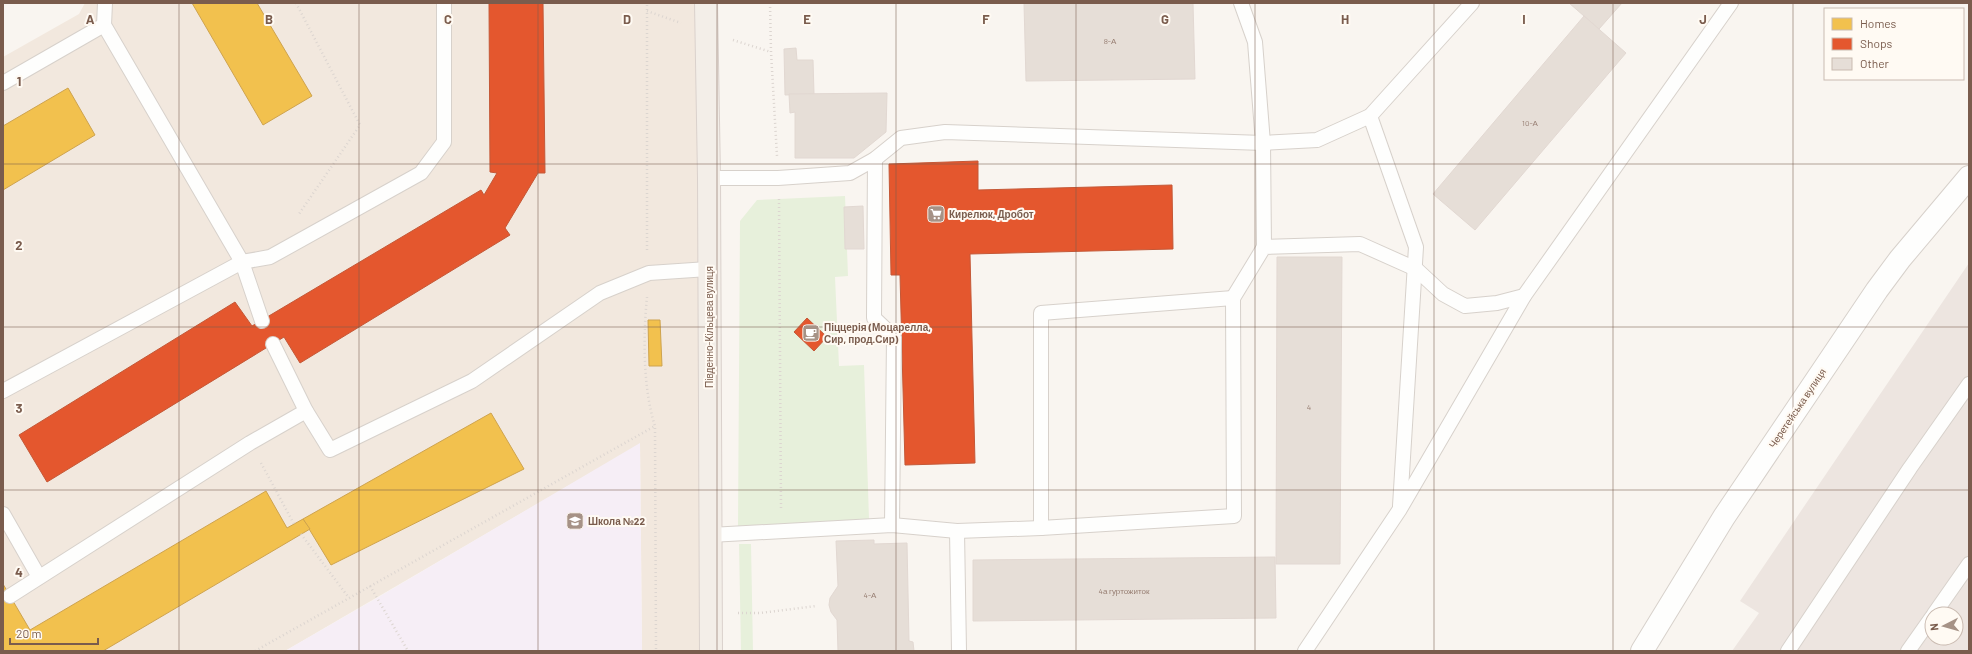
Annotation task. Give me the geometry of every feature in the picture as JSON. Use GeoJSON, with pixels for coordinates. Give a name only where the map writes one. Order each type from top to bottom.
{"type":"FeatureCollection","features":[{"type":"Feature","properties":{"kind":"main road","name":"Південно-Кільцева вулиця"},"geometry":{"type":"LineString","coordinates":[[706,3],[709,178],[708,269],[711,651]]}},
{"type":"Feature","properties":{"kind":"street","name":"Черетейська вулиця"},"geometry":{"type":"LineString","coordinates":[[1642,651],[1724,517],[1878,290],[1905,253],[1969,177]]}},
{"type":"Feature","properties":{"kind":"lane"},"geometry":{"type":"LineString","coordinates":[[105,3],[104,24],[242,262],[262,321]]}},
{"type":"Feature","properties":{"kind":"lane"},"geometry":{"type":"LineString","coordinates":[[3,391],[242,262],[270,257],[421,173],[444,142],[444,3]]}},
{"type":"Feature","properties":{"kind":"lane"},"geometry":{"type":"LineString","coordinates":[[710,534],[892,525],[957,531],[1041,528],[1234,516],[1233,298],[1264,247],[1263,143],[1255,42],[1241,3]]}},
{"type":"Feature","properties":{"kind":"lane"},"geometry":{"type":"LineString","coordinates":[[709,178],[778,178],[850,173],[875,159],[901,138],[945,132],[1263,143],[1317,140],[1370,116],[1472,3]]}},
{"type":"Feature","properties":{"kind":"lane"},"geometry":{"type":"LineString","coordinates":[[1306,651],[1400,509],[1524,296],[1731,3]]}},
{"type":"Feature","properties":{"kind":"lane"},"geometry":{"type":"LineString","coordinates":[[3,83],[104,24]]}},
{"type":"Feature","properties":{"kind":"lane"},"geometry":{"type":"LineString","coordinates":[[1370,116],[1416,247],[1416,269],[1400,509]]}},
{"type":"Feature","properties":{"kind":"lane"},"geometry":{"type":"LineString","coordinates":[[875,159],[874,318],[894,337],[892,525]]}},
{"type":"Feature","properties":{"kind":"lane"},"geometry":{"type":"LineString","coordinates":[[1264,247],[1360,244],[1416,269],[1443,294],[1466,306],[1497,303],[1524,296]]}},
{"type":"Feature","properties":{"kind":"lane"},"geometry":{"type":"LineString","coordinates":[[274,344],[306,411],[330,450],[472,381],[600,293],[649,273],[708,269]]}},
{"type":"Feature","properties":{"kind":"lane"},"geometry":{"type":"LineString","coordinates":[[1041,528],[1041,313],[1233,298]]}},
{"type":"Feature","properties":{"kind":"lane"},"geometry":{"type":"LineString","coordinates":[[1788,651],[1905,475],[1969,384]]}},
{"type":"Feature","properties":{"kind":"lane"},"geometry":{"type":"LineString","coordinates":[[10,596],[250,443],[306,411]]}},
{"type":"Feature","properties":{"kind":"lane"},"geometry":{"type":"LineString","coordinates":[[3,514],[40,577]]}},
{"type":"Feature","properties":{"kind":"lane"},"geometry":{"type":"LineString","coordinates":[[957,531],[959,651]]}},
{"type":"Feature","properties":{"kind":"lane"},"geometry":{"type":"LineString","coordinates":[[1940,606],[1969,564]]}},
{"type":"Feature","properties":{"kind":"lane"},"geometry":{"type":"LineString","coordinates":[[1908,651],[1924,628]]}},
{"type":"Feature","properties":{"kind":"path"},"geometry":{"type":"LineString","coordinates":[[296,3],[360,125],[297,217]]}},
{"type":"Feature","properties":{"kind":"path"},"geometry":{"type":"LineString","coordinates":[[647,3],[646,242],[649,273],[645,318],[648,404],[655,426],[656,651]]}},
{"type":"Feature","properties":{"kind":"path"},"geometry":{"type":"LineString","coordinates":[[770,3],[771,52],[778,178],[781,530]]}},
{"type":"Feature","properties":{"kind":"path"},"geometry":{"type":"LineString","coordinates":[[255,651],[655,426]]}},
{"type":"Feature","properties":{"kind":"path"},"geometry":{"type":"LineString","coordinates":[[250,443],[294,524]]}},
{"type":"Feature","properties":{"kind":"path"},"geometry":{"type":"LineString","coordinates":[[301,534],[349,598]]}},
{"type":"Feature","properties":{"kind":"path"},"geometry":{"type":"LineString","coordinates":[[370,586],[408,651]]}},
{"type":"Feature","properties":{"kind":"path"},"geometry":{"type":"LineString","coordinates":[[737,614],[760,613],[816,606]]}},
{"type":"Feature","properties":{"kind":"shaded area"},"geometry":{"type":"Polygon","coordinates":[[[85,3],[704,3],[709,651],[642,651],[640,444],[285,651],[3,651],[3,57],[79,14],[85,3]]]}},
{"type":"Feature","properties":{"kind":"shaded area"},"geometry":{"type":"Polygon","coordinates":[[[1969,263],[1969,651],[1732,651],[1759,613],[1740,601],[1969,263]]]}},
{"type":"Feature","properties":{"kind":"shaded area","name":"Школа №22"},"geometry":{"type":"Polygon","coordinates":[[[640,443],[642,651],[285,651],[377,598],[640,443]]]}},
{"type":"Feature","properties":{"kind":"green space"},"geometry":{"type":"Polygon","coordinates":[[[845,196],[848,276],[835,277],[839,366],[864,365],[869,519],[738,526],[740,221],[757,200],[845,196]]]}},
{"type":"Feature","properties":{"kind":"green space"},"geometry":{"type":"Polygon","coordinates":[[[739,544],[751,544],[753,651],[741,651],[739,544]]]}},
{"type":"Feature","properties":{"kind":"building: Homes"},"geometry":{"type":"Polygon","coordinates":[[[192,3],[257,3],[312,96],[263,125],[192,3]]]}},
{"type":"Feature","properties":{"kind":"building: Homes"},"geometry":{"type":"Polygon","coordinates":[[[68,88],[95,135],[3,190],[3,126],[68,88]]]}},
{"type":"Feature","properties":{"kind":"building: Homes"},"geometry":{"type":"Polygon","coordinates":[[[648,320],[660,320],[662,366],[649,366],[648,320]]]}},
{"type":"Feature","properties":{"kind":"building: Homes"},"geometry":{"type":"Polygon","coordinates":[[[491,413],[524,469],[331,565],[303,519],[491,413]]]}},
{"type":"Feature","properties":{"kind":"building: Homes"},"geometry":{"type":"Polygon","coordinates":[[[266,491],[287,528],[303,519],[310,529],[103,651],[3,651],[3,584],[30,630],[266,491]]]}},
{"type":"Feature","properties":{"kind":"building: Shops"},"geometry":{"type":"Polygon","coordinates":[[[489,3],[543,3],[545,173],[538,173],[505,228],[510,235],[300,363],[284,337],[47,482],[19,435],[235,302],[252,326],[481,190],[484,195],[497,173],[490,172],[489,3]]]}},
{"type":"Feature","properties":{"kind":"building: Shops"},"geometry":{"type":"Polygon","coordinates":[[[978,161],[978,190],[1172,185],[1173,249],[970,254],[975,463],[905,465],[900,275],[891,275],[889,164],[978,161]]]}},
{"type":"Feature","properties":{"kind":"building: Shops"},"geometry":{"type":"Polygon","coordinates":[[[807,318],[827,337],[814,351],[794,332],[807,318]]]}},
{"type":"Feature","properties":{"kind":"building: Other"},"geometry":{"type":"Polygon","coordinates":[[[1024,3],[1193,3],[1195,79],[1026,81],[1024,3]]]}},
{"type":"Feature","properties":{"kind":"building: Other"},"geometry":{"type":"Polygon","coordinates":[[[1569,3],[1622,3],[1599,29],[1569,3]]]}},
{"type":"Feature","properties":{"kind":"building: Other"},"geometry":{"type":"Polygon","coordinates":[[[1584,16],[1626,53],[1475,230],[1433,194],[1584,16]]]}},
{"type":"Feature","properties":{"kind":"building: Other"},"geometry":{"type":"Polygon","coordinates":[[[796,48],[797,60],[813,60],[814,94],[785,95],[784,49],[796,48]]]}},
{"type":"Feature","properties":{"kind":"building: Other"},"geometry":{"type":"Polygon","coordinates":[[[887,93],[886,132],[854,158],[795,158],[795,112],[790,113],[789,94],[887,93]]]}},
{"type":"Feature","properties":{"kind":"building: Other"},"geometry":{"type":"Polygon","coordinates":[[[863,206],[864,249],[845,249],[844,207],[863,206]]]}},
{"type":"Feature","properties":{"kind":"building: Other"},"geometry":{"type":"Polygon","coordinates":[[[1277,257],[1342,257],[1340,564],[1276,564],[1277,257]]]}},
{"type":"Feature","properties":{"kind":"building: Other"},"geometry":{"type":"Polygon","coordinates":[[[874,540],[874,544],[907,543],[909,641],[913,642],[914,651],[838,651],[837,620],[831,612],[829,605],[830,598],[838,586],[836,541],[874,540]]]}},
{"type":"Feature","properties":{"kind":"building: Other"},"geometry":{"type":"Polygon","coordinates":[[[1275,557],[1276,618],[973,621],[973,560],[1275,557]]]}},
{"type":"Feature","properties":{"kind":"place","name":"Кирелюк, Дробот"},"geometry":{"type":"Point","coordinates":[936,214]}},
{"type":"Feature","properties":{"kind":"place","name":"Піццерія (Моцарелла, Сир, прод.Сир)"},"geometry":{"type":"Point","coordinates":[811,333]}},
{"type":"Feature","properties":{"kind":"place","name":"Школа №22"},"geometry":{"type":"Point","coordinates":[575,521]}}]}
